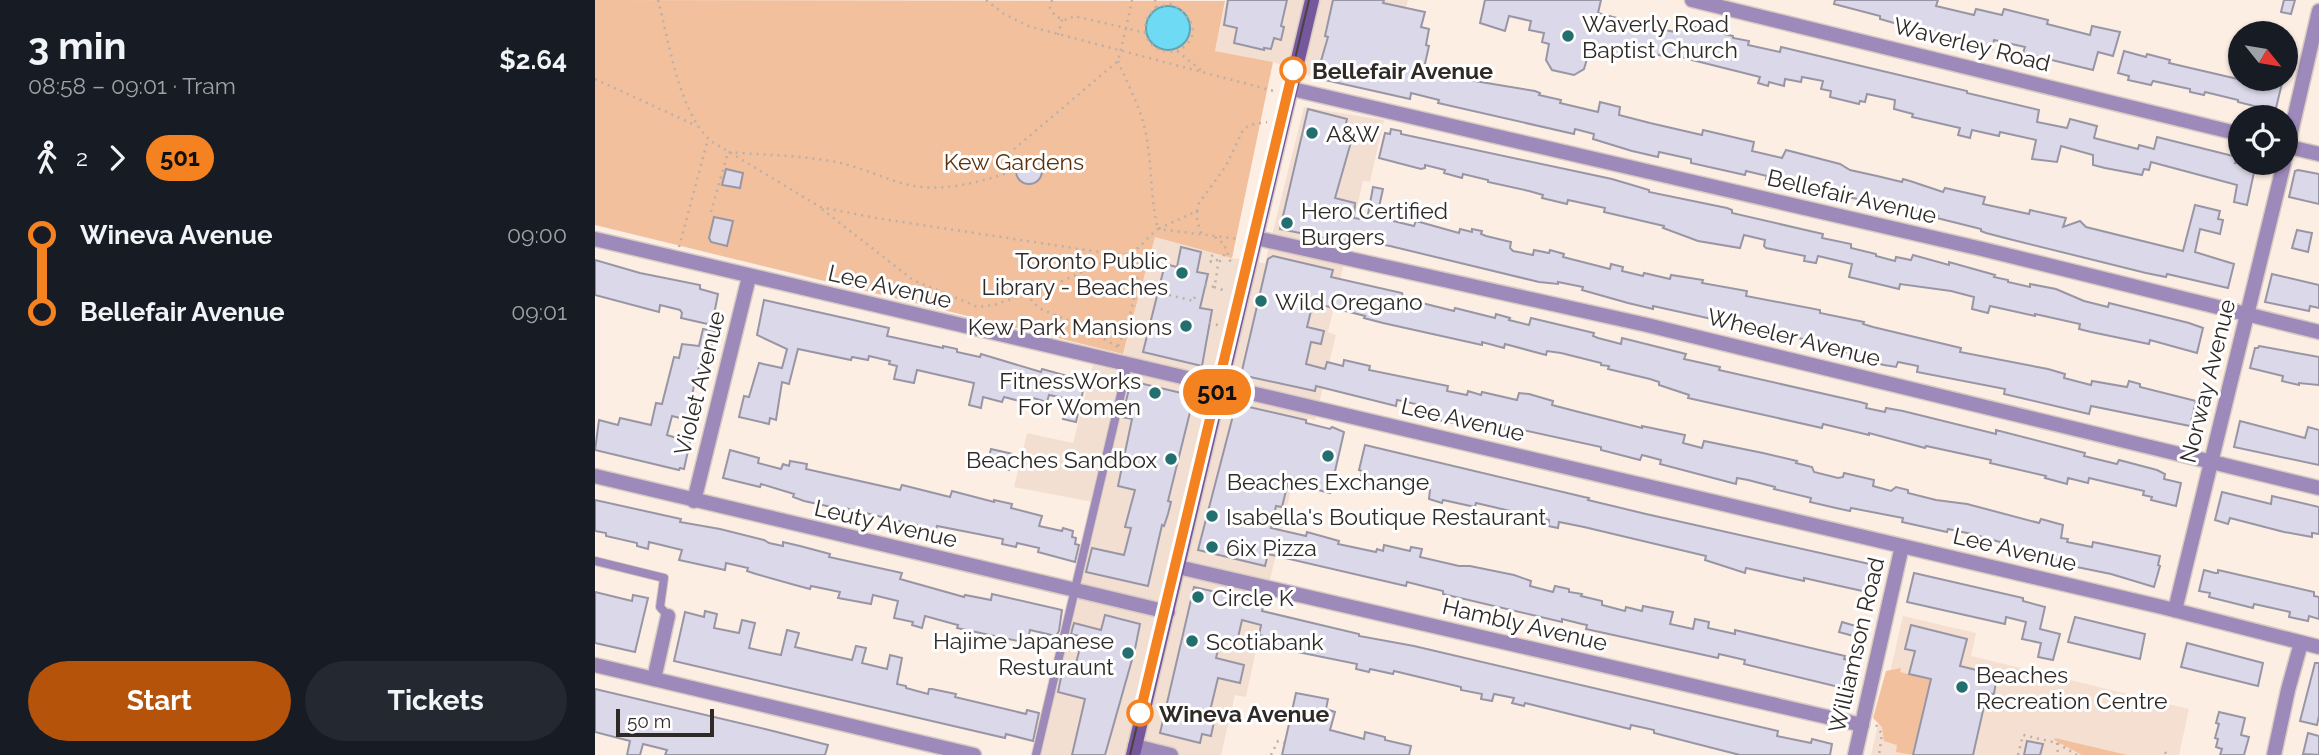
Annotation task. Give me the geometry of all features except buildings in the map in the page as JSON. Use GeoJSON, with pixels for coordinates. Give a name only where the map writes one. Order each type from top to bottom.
{"type":"FeatureCollection","features":[{"type":"Feature","properties":{"kind":"main road"},"geometry":{"type":"LineString","coordinates":[[1134,750],[1313,0]]}},
{"type":"Feature","properties":{"kind":"street","name":"Waverley Road"},"geometry":{"type":"LineString","coordinates":[[1692,0],[2228,131]]}},
{"type":"Feature","properties":{"kind":"street","name":"Norway Avenue"},"geometry":{"type":"LineString","coordinates":[[2297,105],[2319,11]]}},
{"type":"Feature","properties":{"kind":"street","name":"Bellefair Avenue"},"geometry":{"type":"LineString","coordinates":[[1291,89],[1982,249],[2319,332]]}},
{"type":"Feature","properties":{"kind":"street"},"geometry":{"type":"LineString","coordinates":[[2298,153],[2319,154]]}},
{"type":"Feature","properties":{"kind":"street","name":"Norway Avenue"},"geometry":{"type":"LineString","coordinates":[[2175,610],[2281,175]]}},
{"type":"Feature","properties":{"kind":"street","name":"Wheeler Avenue"},"geometry":{"type":"LineString","coordinates":[[1256,238],[1647,325],[2319,488]]}},
{"type":"Feature","properties":{"kind":"street","name":"Lee Avenue"},"geometry":{"type":"LineString","coordinates":[[595,239],[749,277],[1122,358],[1222,386],[2175,610],[2319,647]]}},
{"type":"Feature","properties":{"kind":"street","name":"Violet Avenue"},"geometry":{"type":"LineString","coordinates":[[694,501],[749,277]]}},
{"type":"Feature","properties":{"kind":"street","name":"Leuty Avenue"},"geometry":{"type":"LineString","coordinates":[[595,476],[1168,612]]}},
{"type":"Feature","properties":{"kind":"street","name":"Williamson Road"},"geometry":{"type":"LineString","coordinates":[[1855,755],[1866,723],[1902,546]]}},
{"type":"Feature","properties":{"kind":"street","name":"Hambly Avenue"},"geometry":{"type":"LineString","coordinates":[[1178,567],[1866,723]]}},
{"type":"Feature","properties":{"kind":"street"},"geometry":{"type":"LineString","coordinates":[[654,679],[668,616]]}},
{"type":"Feature","properties":{"kind":"street"},"geometry":{"type":"LineString","coordinates":[[2274,755],[2301,643]]}},
{"type":"Feature","properties":{"kind":"street"},"geometry":{"type":"LineString","coordinates":[[595,665],[974,755]]}},
{"type":"Feature","properties":{"kind":"street"},"geometry":{"type":"LineString","coordinates":[[1134,750],[1171,755]]}},
{"type":"Feature","properties":{"kind":"lane"},"geometry":{"type":"LineString","coordinates":[[1037,755],[1076,591],[1122,358]]}},
{"type":"Feature","properties":{"kind":"lane"},"geometry":{"type":"LineString","coordinates":[[595,561],[664,579],[660,607],[668,616]]}},
{"type":"Feature","properties":{"kind":"path"},"geometry":{"type":"LineString","coordinates":[[658,0],[681,90],[697,126],[708,139],[820,207],[913,280],[978,307],[994,305],[1060,282],[1119,255]]}},
{"type":"Feature","properties":{"kind":"path"},"geometry":{"type":"LineString","coordinates":[[986,0],[1028,26],[1274,91]]}},
{"type":"Feature","properties":{"kind":"path"},"geometry":{"type":"LineString","coordinates":[[1052,0],[1050,8],[1056,17],[1067,20],[1074,16],[1145,33]]}},
{"type":"Feature","properties":{"kind":"path"},"geometry":{"type":"LineString","coordinates":[[728,152],[825,160],[854,166],[904,184],[931,187],[970,185],[1011,172],[1007,155],[1118,61],[1132,0]]}},
{"type":"Feature","properties":{"kind":"path"},"geometry":{"type":"LineString","coordinates":[[1155,0],[1156,7]]}},
{"type":"Feature","properties":{"kind":"path"},"geometry":{"type":"LineString","coordinates":[[1171,5],[1190,18],[1193,24],[1189,42],[1170,53],[1149,44],[1145,33],[1145,24],[1156,7],[1171,5]]}},
{"type":"Feature","properties":{"kind":"path"},"geometry":{"type":"LineString","coordinates":[[1058,35],[1062,19]]}},
{"type":"Feature","properties":{"kind":"path"},"geometry":{"type":"LineString","coordinates":[[1177,51],[1202,71]]}},
{"type":"Feature","properties":{"kind":"path"},"geometry":{"type":"LineString","coordinates":[[1118,61],[1143,121],[1153,209],[1158,229]]}},
{"type":"Feature","properties":{"kind":"path"},"geometry":{"type":"LineString","coordinates":[[595,79],[697,126]]}},
{"type":"Feature","properties":{"kind":"path"},"geometry":{"type":"LineString","coordinates":[[1202,235],[1196,211],[1199,202],[1226,166],[1243,130],[1249,125],[1267,122]]}},
{"type":"Feature","properties":{"kind":"path"},"geometry":{"type":"LineString","coordinates":[[679,250],[708,139]]}},
{"type":"Feature","properties":{"kind":"path"},"geometry":{"type":"LineString","coordinates":[[711,212],[728,152]]}},
{"type":"Feature","properties":{"kind":"path"},"geometry":{"type":"LineString","coordinates":[[820,207],[1119,255],[1129,255],[1158,229],[1196,211]]}},
{"type":"Feature","properties":{"kind":"path"},"geometry":{"type":"LineString","coordinates":[[1158,229],[1239,239]]}},
{"type":"Feature","properties":{"kind":"path"},"geometry":{"type":"LineString","coordinates":[[1214,236],[1224,244],[1232,266]]}},
{"type":"Feature","properties":{"kind":"path"},"geometry":{"type":"LineString","coordinates":[[1118,347],[1125,333],[1135,287],[1138,259],[1136,251]]}},
{"type":"Feature","properties":{"kind":"path"},"geometry":{"type":"LineString","coordinates":[[1214,287],[1216,268],[1227,252]]}},
{"type":"Feature","properties":{"kind":"path"},"geometry":{"type":"LineString","coordinates":[[1213,255],[1210,259],[1212,261],[1220,259]]}},
{"type":"Feature","properties":{"kind":"path"},"geometry":{"type":"LineString","coordinates":[[1205,285],[1226,290]]}},
{"type":"Feature","properties":{"kind":"path"},"geometry":{"type":"LineString","coordinates":[[1135,287],[1194,301],[1195,295]]}},
{"type":"Feature","properties":{"kind":"path"},"geometry":{"type":"LineString","coordinates":[[1167,294],[1168,289]]}},
{"type":"Feature","properties":{"kind":"path"},"geometry":{"type":"LineString","coordinates":[[1026,294],[1039,308],[1085,328],[1118,347],[1122,358]]}},
{"type":"Feature","properties":{"kind":"path"},"geometry":{"type":"LineString","coordinates":[[1209,323],[1218,326]]}},
{"type":"Feature","properties":{"kind":"path"},"geometry":{"type":"LineString","coordinates":[[1866,723],[1879,726],[1882,734],[1879,755]]}},
{"type":"Feature","properties":{"kind":"path"},"geometry":{"type":"LineString","coordinates":[[2018,755],[2023,735],[2057,743],[2077,755]]}},
{"type":"Feature","properties":{"kind":"path"},"geometry":{"type":"LineString","coordinates":[[1271,755],[1278,741],[1285,743]]}},
{"type":"Feature","properties":{"kind":"path"},"geometry":{"type":"LineString","coordinates":[[2057,743],[2058,755]]}},
{"type":"Feature","properties":{"kind":"shaded area"},"geometry":{"type":"Polygon","coordinates":[[[1226,0],[1408,0],[1406,8],[1425,12],[1421,26],[1429,29],[1426,44],[1350,86],[1316,78],[1273,62],[1215,51],[1226,0]]]}},
{"type":"Feature","properties":{"kind":"shaded area"},"geometry":{"type":"Polygon","coordinates":[[[1304,107],[1384,120],[1370,182],[1363,181],[1328,332],[1336,335],[1315,420],[1308,418],[1257,635],[1259,636],[1246,697],[1235,695],[1221,755],[1035,755],[1093,502],[1014,487],[1027,433],[1073,443],[1093,365],[1119,371],[1155,236],[1232,258],[1265,263],[1304,107]]]}},
{"type":"Feature","properties":{"kind":"shaded area"},"geometry":{"type":"Polygon","coordinates":[[[1903,616],[1976,633],[1971,656],[2189,709],[2179,755],[1871,755],[1903,616]]]}},
{"type":"Feature","properties":{"kind":"green space","name":"Kew Gardens"},"geometry":{"type":"Polygon","coordinates":[[[595,0],[1225,1],[1215,51],[1273,62],[1232,258],[1155,237],[1123,354],[595,225],[595,0]]]}},
{"type":"Feature","properties":{"kind":"green space"},"geometry":{"type":"Polygon","coordinates":[[[1901,668],[1900,672],[1933,680],[1913,755],[1896,752],[1897,745],[1884,741],[1882,727],[1873,718],[1886,671],[1901,668]]]}},
{"type":"Feature","properties":{"kind":"green space"},"geometry":{"type":"Polygon","coordinates":[[[2055,738],[2127,755],[2082,755],[2054,740],[2055,738]]]}},
{"type":"Feature","properties":{"kind":"water"},"geometry":{"type":"Polygon","coordinates":[[[1168,6],[1183,13],[1190,28],[1183,43],[1168,50],[1153,43],[1146,28],[1153,13],[1168,6]]]}},
{"type":"Feature","properties":{"kind":"tram line"},"geometry":{"type":"LineString","coordinates":[[1130,755],[1309,0]]}},
{"type":"Feature","properties":{"kind":"tram line","name":"501"},"geometry":{"type":"LineString","coordinates":[[1140,713],[1293,70]]}},
{"type":"Feature","properties":{"kind":"place","name":"Waverly Road Baptist Church"},"geometry":{"type":"Point","coordinates":[1568,36]}},
{"type":"Feature","properties":{"kind":"place","name":"Bellefair Avenue"},"geometry":{"type":"Point","coordinates":[1293,70]}},
{"type":"Feature","properties":{"kind":"place","name":"A&W"},"geometry":{"type":"Point","coordinates":[1312,133]}},
{"type":"Feature","properties":{"kind":"place","name":"Hero Certified Burgers"},"geometry":{"type":"Point","coordinates":[1287,223]}},
{"type":"Feature","properties":{"kind":"place","name":"Toronto Public Library - Beaches"},"geometry":{"type":"Point","coordinates":[1182,273]}},
{"type":"Feature","properties":{"kind":"place","name":"Wild Oregano"},"geometry":{"type":"Point","coordinates":[1261,301]}},
{"type":"Feature","properties":{"kind":"place","name":"Kew Park Mansions"},"geometry":{"type":"Point","coordinates":[1186,326]}},
{"type":"Feature","properties":{"kind":"place","name":"FitnessWorks For Women"},"geometry":{"type":"Point","coordinates":[1155,393]}},
{"type":"Feature","properties":{"kind":"place","name":"Beaches Exchange"},"geometry":{"type":"Point","coordinates":[1328,456]}},
{"type":"Feature","properties":{"kind":"place","name":"Beaches Sandbox"},"geometry":{"type":"Point","coordinates":[1171,459]}},
{"type":"Feature","properties":{"kind":"place","name":"Isabella's Boutique Restaurant"},"geometry":{"type":"Point","coordinates":[1212,516]}},
{"type":"Feature","properties":{"kind":"place","name":"6ix Pizza"},"geometry":{"type":"Point","coordinates":[1212,547]}},
{"type":"Feature","properties":{"kind":"place","name":"Circle K"},"geometry":{"type":"Point","coordinates":[1198,597]}},
{"type":"Feature","properties":{"kind":"place","name":"Scotiabank"},"geometry":{"type":"Point","coordinates":[1192,641]}},
{"type":"Feature","properties":{"kind":"place","name":"Hajime Japanese Resturaunt"},"geometry":{"type":"Point","coordinates":[1128,653]}},
{"type":"Feature","properties":{"kind":"place","name":"Beaches Recreation Centre"},"geometry":{"type":"Point","coordinates":[1962,687]}},
{"type":"Feature","properties":{"kind":"place","name":"Wineva Avenue"},"geometry":{"type":"Point","coordinates":[1140,713]}}]}
